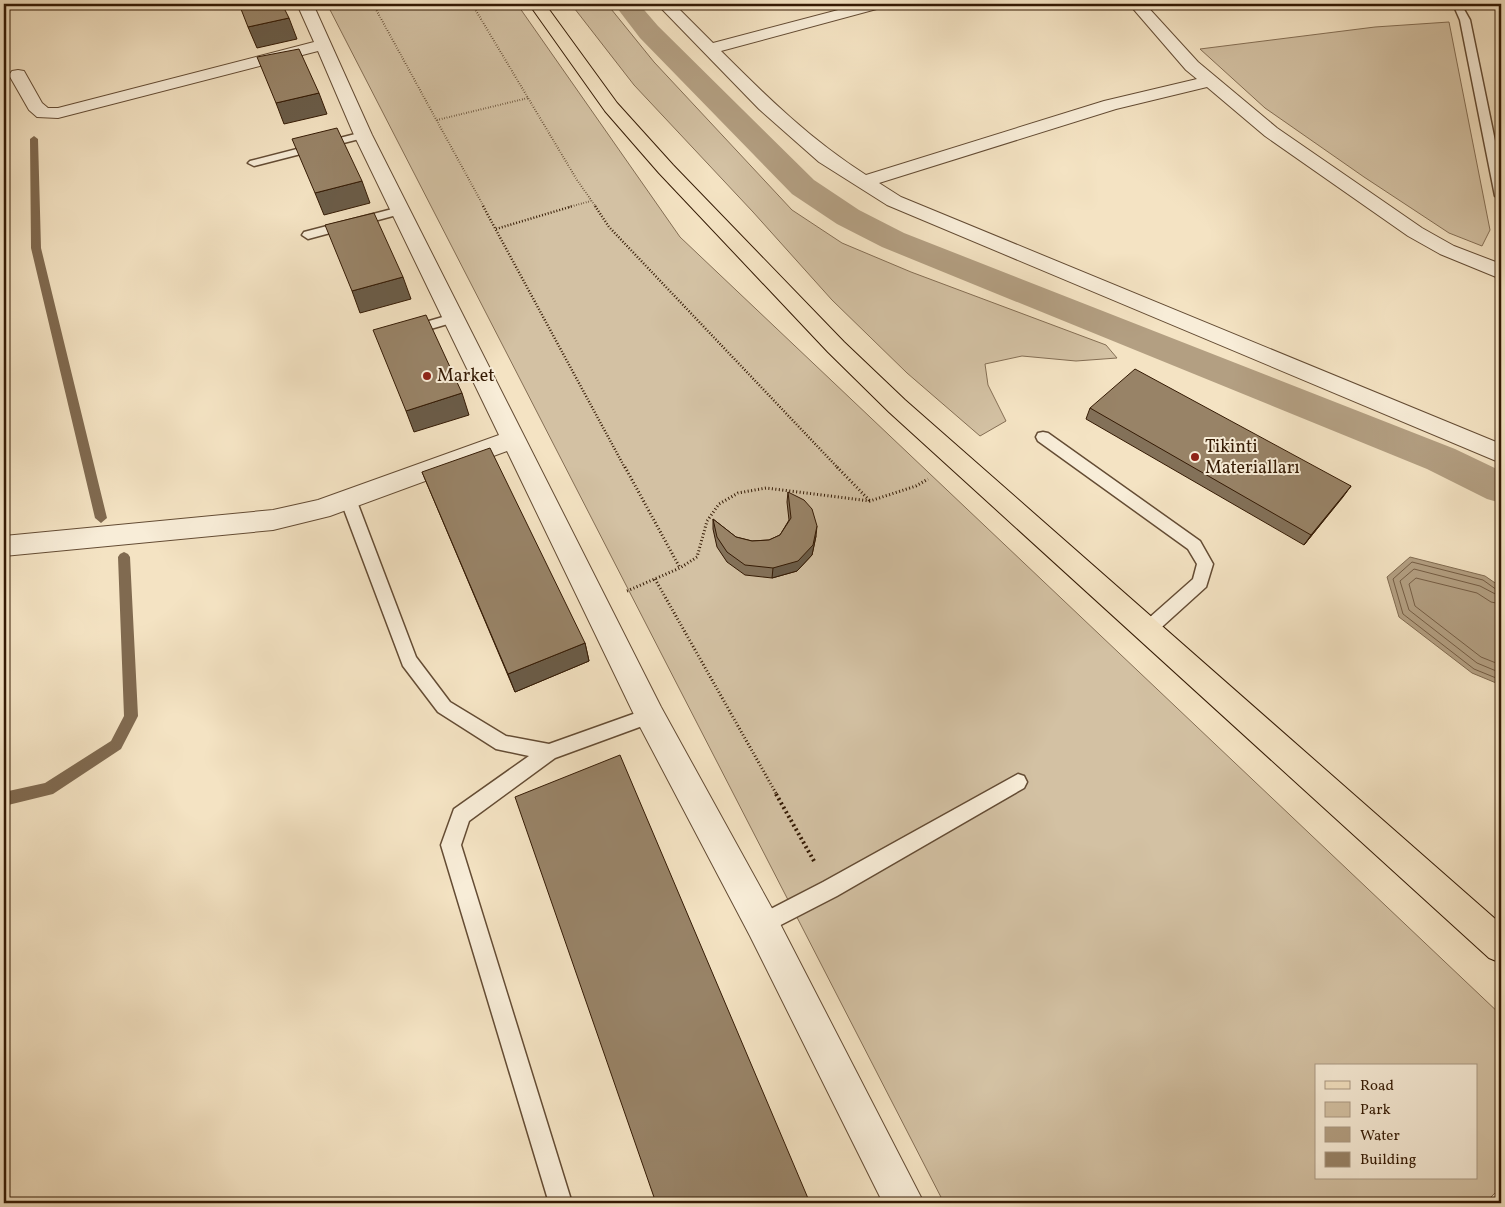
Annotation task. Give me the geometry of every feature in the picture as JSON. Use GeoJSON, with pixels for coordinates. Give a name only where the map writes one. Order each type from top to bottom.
{"type":"FeatureCollection","features":[{"type":"Feature","properties":{"kind":"main road"},"geometry":{"type":"LineString","coordinates":[[537,4],[572,56],[611,107],[666,169],[836,347],[897,406],[1501,946]]}},
{"type":"Feature","properties":{"kind":"street"},"geometry":{"type":"LineString","coordinates":[[306,4],[363,136],[650,716],[762,924],[904,1203]]}},
{"type":"Feature","properties":{"kind":"street"},"geometry":{"type":"LineString","coordinates":[[665,4],[765,105],[826,158],[894,201],[1501,454]]}},
{"type":"Feature","properties":{"kind":"street"},"geometry":{"type":"LineString","coordinates":[[709,49],[878,4]]}},
{"type":"Feature","properties":{"kind":"street"},"geometry":{"type":"LineString","coordinates":[[1137,4],[1192,66],[1271,132],[1382,211],[1447,250],[1501,272]]}},
{"type":"Feature","properties":{"kind":"street"},"geometry":{"type":"LineString","coordinates":[[18,75],[36,106],[43,113],[58,113],[323,45]]}},
{"type":"Feature","properties":{"kind":"street"},"geometry":{"type":"LineString","coordinates":[[864,182],[1110,105],[1210,82]]}},
{"type":"Feature","properties":{"kind":"street"},"geometry":{"type":"LineString","coordinates":[[4,546],[273,520],[321,509],[513,439]]}},
{"type":"Feature","properties":{"kind":"lane"},"geometry":{"type":"LineString","coordinates":[[1457,4],[1465,20],[1501,196]]}},
{"type":"Feature","properties":{"kind":"lane"},"geometry":{"type":"LineString","coordinates":[[254,162],[363,136]]}},
{"type":"Feature","properties":{"kind":"lane"},"geometry":{"type":"LineString","coordinates":[[308,235],[400,211]]}},
{"type":"Feature","properties":{"kind":"lane"},"geometry":{"type":"LineString","coordinates":[[396,335],[453,318]]}},
{"type":"Feature","properties":{"kind":"lane"},"geometry":{"type":"LineString","coordinates":[[1043,437],[1194,545],[1205,564],[1200,582],[1147,630]]}},
{"type":"Feature","properties":{"kind":"lane"},"geometry":{"type":"LineString","coordinates":[[348,499],[409,661],[444,707],[502,743],[548,752]]}},
{"type":"Feature","properties":{"kind":"lane"},"geometry":{"type":"LineString","coordinates":[[561,1203],[451,844],[461,815],[548,752],[650,716]]}},
{"type":"Feature","properties":{"kind":"lane"},"geometry":{"type":"LineString","coordinates":[[762,924],[830,889],[1018,782]]}},
{"type":"Feature","properties":{"kind":"path"},"geometry":{"type":"LineString","coordinates":[[373,4],[680,568]]}},
{"type":"Feature","properties":{"kind":"path"},"geometry":{"type":"LineString","coordinates":[[472,4],[591,201],[609,227],[870,500]]}},
{"type":"Feature","properties":{"kind":"path"},"geometry":{"type":"LineString","coordinates":[[437,120],[528,98]]}},
{"type":"Feature","properties":{"kind":"path"},"geometry":{"type":"LineString","coordinates":[[496,229],[591,201]]}},
{"type":"Feature","properties":{"kind":"path"},"geometry":{"type":"LineString","coordinates":[[595,604],[680,568],[697,557],[707,520],[719,504],[738,492],[766,488],[870,500],[916,486],[960,462]]}},
{"type":"Feature","properties":{"kind":"path"},"geometry":{"type":"LineString","coordinates":[[655,579],[830,889]]}},
{"type":"Feature","properties":{"kind":"green space"},"geometry":{"type":"Polygon","coordinates":[[[327,4],[517,4],[680,237],[1501,1015],[1501,1187],[1485,1203],[944,1203],[327,4]]]}},
{"type":"Feature","properties":{"kind":"green space"},"geometry":{"type":"Polygon","coordinates":[[[571,4],[607,4],[654,62],[792,210],[842,243],[911,272],[1106,345],[1117,358],[1076,361],[1022,356],[985,364],[988,385],[1006,421],[980,436],[907,373],[832,300],[753,212],[634,85],[571,4]]]}},
{"type":"Feature","properties":{"kind":"green space"},"geometry":{"type":"Polygon","coordinates":[[[1449,22],[1490,230],[1482,246],[1449,233],[1265,108],[1200,49],[1375,27],[1449,22]]]}},
{"type":"Feature","properties":{"kind":"water"},"geometry":{"type":"Polygon","coordinates":[[[1410,557],[1485,576],[1501,587],[1501,685],[1472,673],[1399,617],[1387,577],[1410,557]]]}},
{"type":"Feature","properties":{"kind":"building"},"geometry":{"type":"Polygon","coordinates":[[[239,4],[282,4],[289,18],[248,27],[239,4]]]}},
{"type":"Feature","properties":{"kind":"building"},"geometry":{"type":"Polygon","coordinates":[[[299,49],[319,93],[276,103],[257,57],[299,49]]]}},
{"type":"Feature","properties":{"kind":"building"},"geometry":{"type":"Polygon","coordinates":[[[337,128],[362,181],[315,193],[292,139],[337,128]]]}},
{"type":"Feature","properties":{"kind":"building"},"geometry":{"type":"Polygon","coordinates":[[[374,213],[403,277],[352,291],[325,225],[374,213]]]}},
{"type":"Feature","properties":{"kind":"building"},"geometry":{"type":"Polygon","coordinates":[[[426,315],[462,393],[406,411],[373,330],[426,315]]]}},
{"type":"Feature","properties":{"kind":"building"},"geometry":{"type":"Polygon","coordinates":[[[1135,369],[1351,486],[1311,535],[1090,408],[1135,369]]]}},
{"type":"Feature","properties":{"kind":"building"},"geometry":{"type":"Polygon","coordinates":[[[490,448],[585,643],[508,674],[422,472],[490,448]]]}},
{"type":"Feature","properties":{"kind":"building"},"geometry":{"type":"Polygon","coordinates":[[[788,492],[804,500],[812,509],[817,526],[813,545],[798,561],[773,568],[745,565],[727,552],[717,537],[713,519],[736,537],[752,541],[769,540],[780,535],[791,518],[788,492]]]}},
{"type":"Feature","properties":{"kind":"building"},"geometry":{"type":"Polygon","coordinates":[[[620,755],[810,1203],[656,1203],[515,797],[620,755]]]}},
{"type":"Feature","properties":{"kind":"waterway"},"geometry":{"type":"LineString","coordinates":[[626,4],[649,32],[803,187],[848,217],[893,240],[1441,459],[1501,488]]}},
{"type":"Feature","properties":{"kind":"waterway"},"geometry":{"type":"LineString","coordinates":[[34,139],[36,248],[101,518]]}},
{"type":"Feature","properties":{"kind":"waterway"},"geometry":{"type":"LineString","coordinates":[[4,799],[48,789],[116,745],[131,716],[124,557]]}},
{"type":"Feature","properties":{"kind":"place","name":"Market"},"geometry":{"type":"Point","coordinates":[427,376]}},
{"type":"Feature","properties":{"kind":"place","name":"Tikinti Materialları"},"geometry":{"type":"Point","coordinates":[1195,457]}}]}
